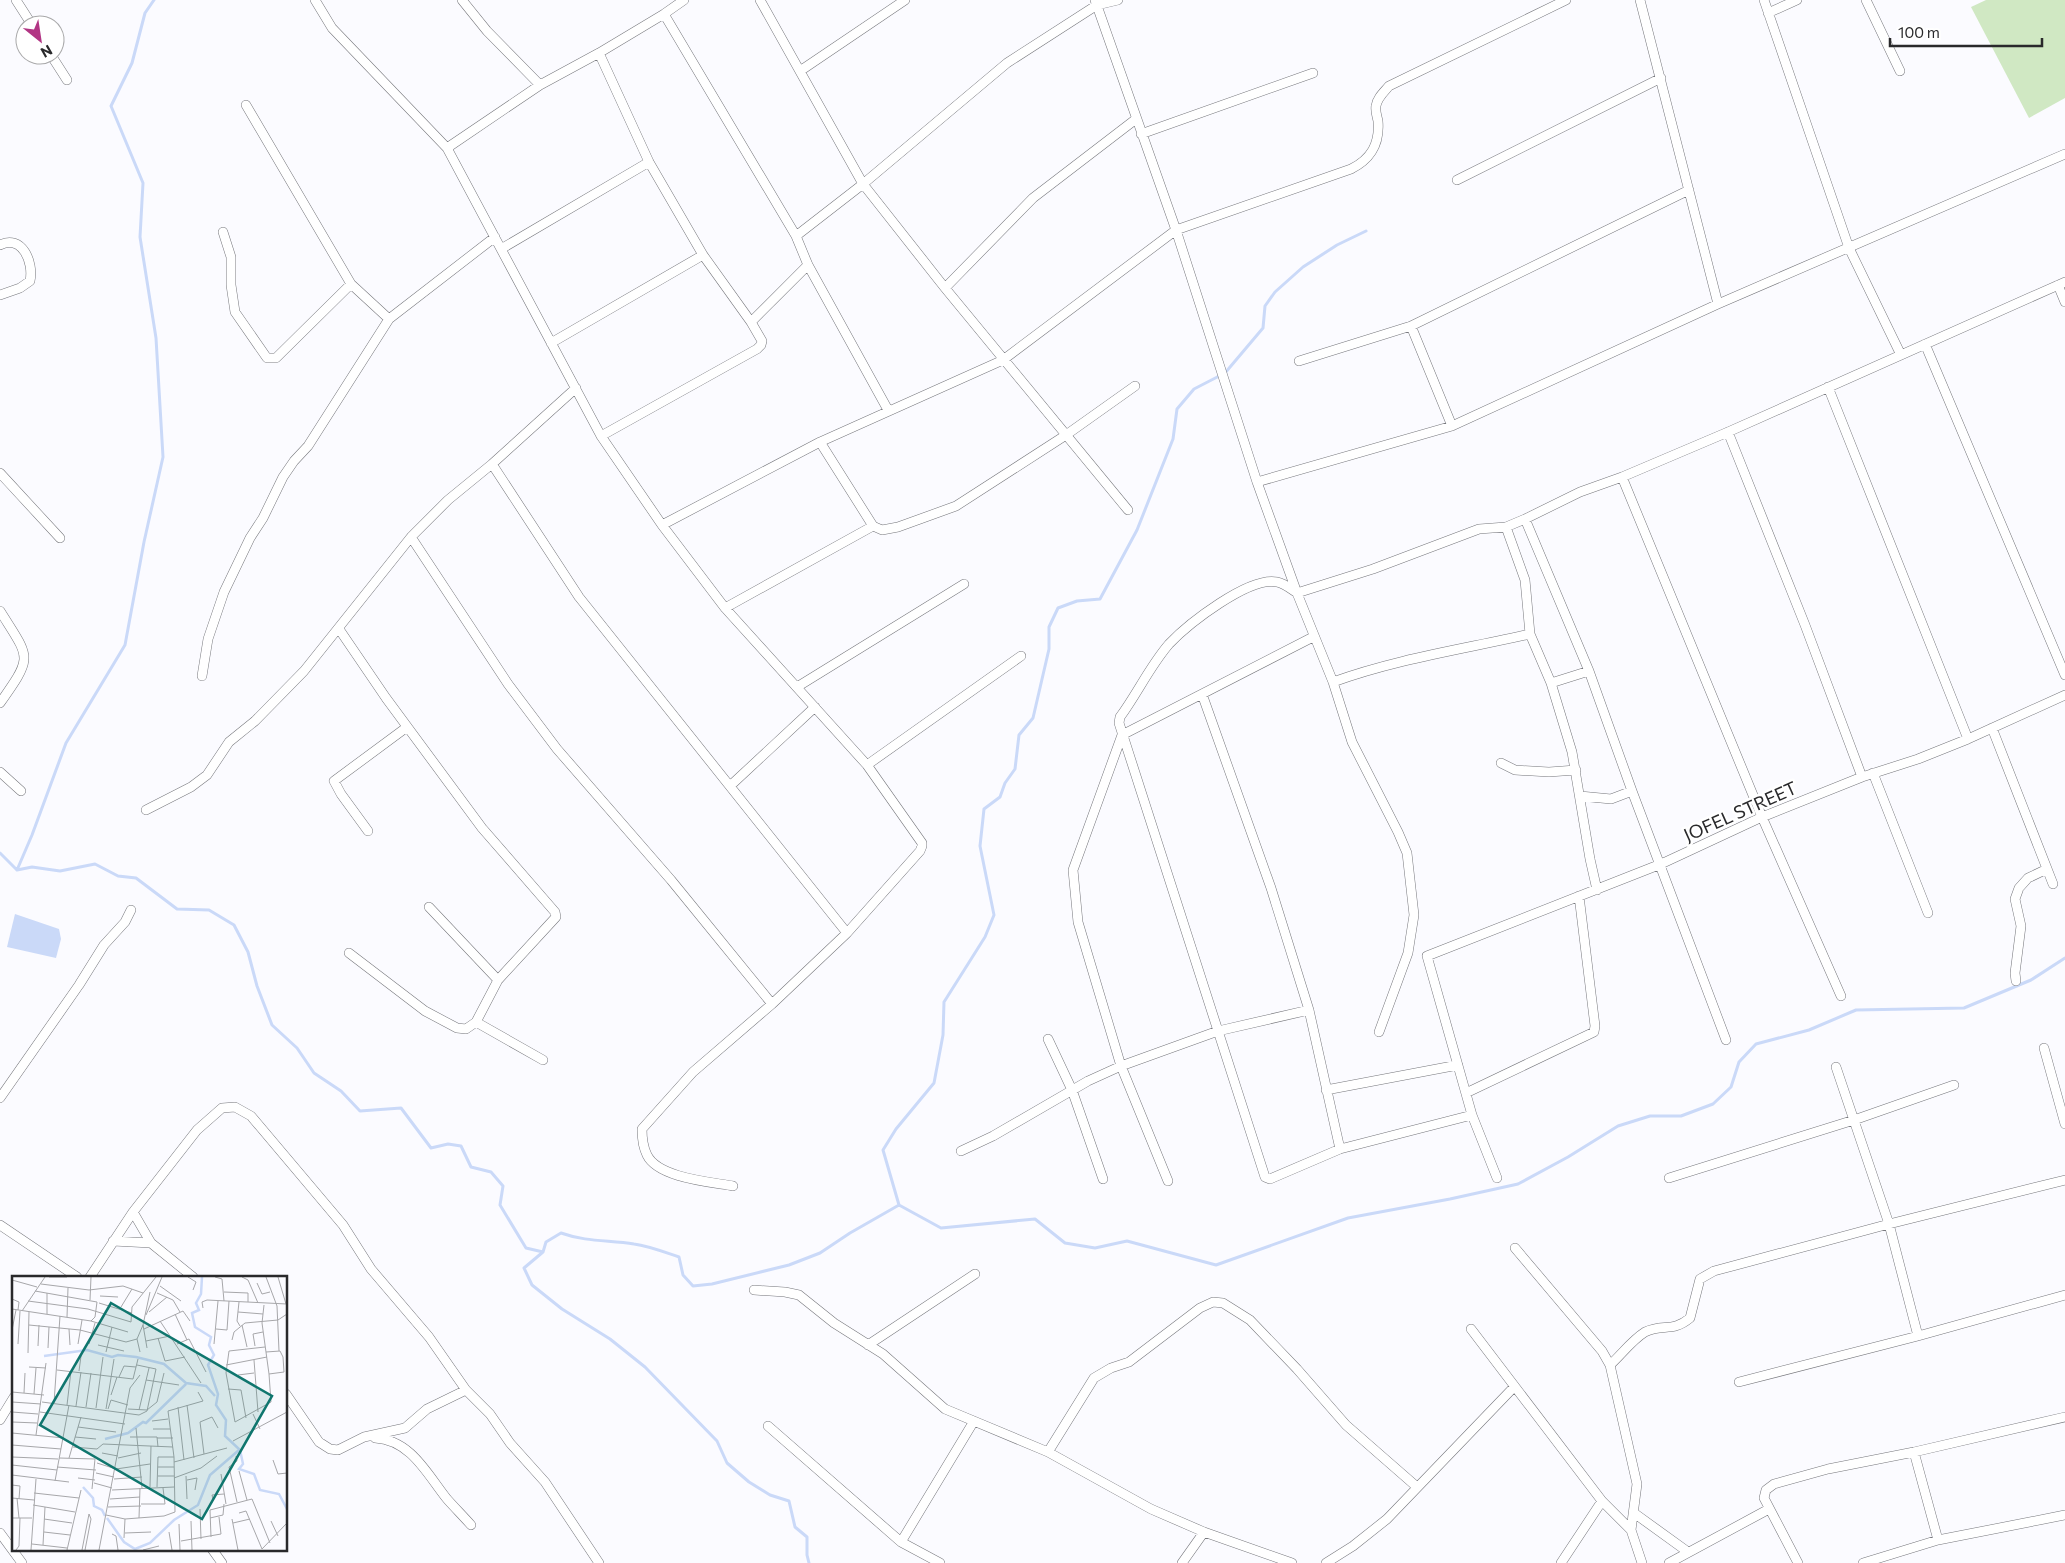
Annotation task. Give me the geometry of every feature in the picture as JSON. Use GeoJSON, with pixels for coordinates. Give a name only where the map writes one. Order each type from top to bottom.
{"type":"FeatureCollection","features":[{"type":"Feature","properties":{"kind":"street"},"geometry":{"type":"LineString","coordinates":[[16,0],[26,15]]}},
{"type":"Feature","properties":{"kind":"street"},"geometry":{"type":"LineString","coordinates":[[315,0],[332,28],[447,148],[601,436],[662,525],[725,608],[867,764],[922,843],[922,846],[847,933],[772,1004],[693,1072],[642,1128],[642,1139],[647,1156],[656,1165],[674,1175],[733,1186]]}},
{"type":"Feature","properties":{"kind":"street"},"geometry":{"type":"LineString","coordinates":[[462,0],[487,31],[540,84]]}},
{"type":"Feature","properties":{"kind":"street"},"geometry":{"type":"LineString","coordinates":[[447,148],[540,84],[599,53],[684,0]]}},
{"type":"Feature","properties":{"kind":"street"},"geometry":{"type":"LineString","coordinates":[[760,0],[863,184],[945,288],[1128,510]]}},
{"type":"Feature","properties":{"kind":"street"},"geometry":{"type":"LineString","coordinates":[[800,71],[905,0]]}},
{"type":"Feature","properties":{"kind":"street"},"geometry":{"type":"LineString","coordinates":[[796,236],[863,184],[1007,63],[1096,2],[1118,0]]}},
{"type":"Feature","properties":{"kind":"street"},"geometry":{"type":"LineString","coordinates":[[662,525],[820,442],[888,410],[1004,360],[1176,230],[1352,170],[1371,155],[1377,142],[1378,130],[1375,108],[1378,99],[1389,86],[1566,0]]}},
{"type":"Feature","properties":{"kind":"street"},"geometry":{"type":"LineString","coordinates":[[1640,0],[1718,304]]}},
{"type":"Feature","properties":{"kind":"street"},"geometry":{"type":"LineString","coordinates":[[1764,0],[1849,248],[1901,355]]}},
{"type":"Feature","properties":{"kind":"street"},"geometry":{"type":"LineString","coordinates":[[1768,13],[1797,0]]}},
{"type":"Feature","properties":{"kind":"street"},"geometry":{"type":"LineString","coordinates":[[1866,0],[1900,71]]}},
{"type":"Feature","properties":{"kind":"street"},"geometry":{"type":"LineString","coordinates":[[1096,2],[1176,230],[1256,482],[1313,637],[1333,682],[1358,755],[1407,853],[1414,915],[1408,953],[1380,1032]]}},
{"type":"Feature","properties":{"kind":"street"},"geometry":{"type":"LineString","coordinates":[[664,14],[796,236],[808,265],[888,410]]}},
{"type":"Feature","properties":{"kind":"street"},"geometry":{"type":"LineString","coordinates":[[599,53],[648,162],[703,255],[751,322],[762,341],[761,346],[757,349],[601,436]]}},
{"type":"Feature","properties":{"kind":"street"},"geometry":{"type":"LineString","coordinates":[[57,65],[67,80]]}},
{"type":"Feature","properties":{"kind":"street"},"geometry":{"type":"LineString","coordinates":[[1141,134],[1313,73]]}},
{"type":"Feature","properties":{"kind":"street"},"geometry":{"type":"LineString","coordinates":[[1457,180],[1660,78]]}},
{"type":"Feature","properties":{"kind":"street"},"geometry":{"type":"LineString","coordinates":[[246,105],[351,284],[389,319]]}},
{"type":"Feature","properties":{"kind":"street"},"geometry":{"type":"LineString","coordinates":[[945,288],[1033,198],[1136,119]]}},
{"type":"Feature","properties":{"kind":"street"},"geometry":{"type":"LineString","coordinates":[[1256,482],[1452,426],[1718,304],[2065,154]]}},
{"type":"Feature","properties":{"kind":"street"},"geometry":{"type":"LineString","coordinates":[[501,249],[648,162]]}},
{"type":"Feature","properties":{"kind":"street"},"geometry":{"type":"LineString","coordinates":[[1299,361],[1412,326],[1689,190]]}},
{"type":"Feature","properties":{"kind":"street"},"geometry":{"type":"LineString","coordinates":[[223,232],[231,256],[231,285],[235,312],[267,358],[276,358],[351,284]]}},
{"type":"Feature","properties":{"kind":"street"},"geometry":{"type":"LineString","coordinates":[[202,676],[208,639],[224,592],[250,538],[263,518],[283,477],[308,446],[389,319],[495,237]]}},
{"type":"Feature","properties":{"kind":"street"},"geometry":{"type":"LineString","coordinates":[[0,245],[6,242],[20,246],[30,259],[33,270],[30,281],[20,288],[0,295]]}},
{"type":"Feature","properties":{"kind":"street"},"geometry":{"type":"LineString","coordinates":[[551,343],[703,255]]}},
{"type":"Feature","properties":{"kind":"street"},"geometry":{"type":"LineString","coordinates":[[751,322],[808,265]]}},
{"type":"Feature","properties":{"kind":"street"},"geometry":{"type":"LineString","coordinates":[[1472,1115],[1340,1150],[1270,1179],[1265,1177],[1119,723],[1120,717],[1169,645],[1196,620],[1220,603],[1253,585],[1278,582],[1297,593],[1373,569],[1479,529],[1506,527],[1525,520],[1580,492],[1622,477],[1728,432],[2061,284],[2065,302]]}},
{"type":"Feature","properties":{"kind":"street"},"geometry":{"type":"LineString","coordinates":[[1412,326],[1452,426]]}},
{"type":"Feature","properties":{"kind":"street"},"geometry":{"type":"LineString","coordinates":[[1925,344],[2065,675]]}},
{"type":"Feature","properties":{"kind":"street"},"geometry":{"type":"LineString","coordinates":[[820,442],[873,526],[882,530],[956,506],[1066,435],[1134,386]]}},
{"type":"Feature","properties":{"kind":"street"},"geometry":{"type":"LineString","coordinates":[[146,810],[192,787],[207,775],[229,742],[255,721],[304,670],[339,629],[411,537],[448,500],[492,464],[576,388]]}},
{"type":"Feature","properties":{"kind":"street"},"geometry":{"type":"LineString","coordinates":[[1828,388],[1968,739]]}},
{"type":"Feature","properties":{"kind":"street"},"geometry":{"type":"LineString","coordinates":[[1728,432],[1805,625],[1862,776]]}},
{"type":"Feature","properties":{"kind":"street"},"geometry":{"type":"LineString","coordinates":[[492,464],[579,597],[847,933]]}},
{"type":"Feature","properties":{"kind":"street"},"geometry":{"type":"LineString","coordinates":[[0,472],[60,538]]}},
{"type":"Feature","properties":{"kind":"street"},"geometry":{"type":"LineString","coordinates":[[1622,477],[1762,817],[1841,996]]}},
{"type":"Feature","properties":{"kind":"street"},"geometry":{"type":"LineString","coordinates":[[1525,520],[1589,672],[1726,1040]]}},
{"type":"Feature","properties":{"kind":"street"},"geometry":{"type":"LineString","coordinates":[[725,608],[873,526]]}},
{"type":"Feature","properties":{"kind":"street"},"geometry":{"type":"LineString","coordinates":[[1506,527],[1525,580],[1530,634],[1551,683],[1576,770],[1590,859],[1597,890]]}},
{"type":"Feature","properties":{"kind":"street"},"geometry":{"type":"LineString","coordinates":[[411,537],[508,684],[558,749],[671,880],[772,1004]]}},
{"type":"Feature","properties":{"kind":"street"},"geometry":{"type":"LineString","coordinates":[[797,687],[964,584]]}},
{"type":"Feature","properties":{"kind":"street"},"geometry":{"type":"LineString","coordinates":[[0,611],[26,657],[21,674],[0,703]]}},
{"type":"Feature","properties":{"kind":"street"},"geometry":{"type":"LineString","coordinates":[[339,629],[407,727],[482,828],[555,912],[556,917],[498,980],[476,1022],[466,1029],[457,1028],[425,1010],[349,953]]}},
{"type":"Feature","properties":{"kind":"street"},"geometry":{"type":"LineString","coordinates":[[1333,682],[1357,673],[1402,662],[1530,634]]}},
{"type":"Feature","properties":{"kind":"street"},"geometry":{"type":"LineString","coordinates":[[1168,1181],[1121,1066],[1078,922],[1073,870],[1122,735],[1313,637]]}},
{"type":"Feature","properties":{"kind":"street"},"geometry":{"type":"LineString","coordinates":[[867,764],[1021,656]]}},
{"type":"Feature","properties":{"kind":"street"},"geometry":{"type":"LineString","coordinates":[[1551,683],[1589,672]]}},
{"type":"Feature","properties":{"kind":"street"},"geometry":{"type":"LineString","coordinates":[[1202,694],[1271,888],[1309,1010],[1340,1150]]}},
{"type":"Feature","properties":{"kind":"street","name":"JOFEL STREET"},"geometry":{"type":"LineString","coordinates":[[1458,1065],[1427,956],[1661,864],[1762,817],[1862,776],[1918,759],[1968,739],[2065,695]]}},
{"type":"Feature","properties":{"kind":"street"},"geometry":{"type":"LineString","coordinates":[[730,786],[815,706]]}},
{"type":"Feature","properties":{"kind":"street"},"geometry":{"type":"LineString","coordinates":[[368,831],[341,794],[334,780],[407,727]]}},
{"type":"Feature","properties":{"kind":"street"},"geometry":{"type":"LineString","coordinates":[[1992,728],[2053,884]]}},
{"type":"Feature","properties":{"kind":"street"},"geometry":{"type":"LineString","coordinates":[[1501,763],[1516,770],[1548,772],[1576,770]]}},
{"type":"Feature","properties":{"kind":"street"},"geometry":{"type":"LineString","coordinates":[[0,772],[21,791]]}},
{"type":"Feature","properties":{"kind":"street"},"geometry":{"type":"LineString","coordinates":[[1873,773],[1928,913]]}},
{"type":"Feature","properties":{"kind":"street"},"geometry":{"type":"LineString","coordinates":[[1580,796],[1611,799],[1632,791]]}},
{"type":"Feature","properties":{"kind":"street"},"geometry":{"type":"LineString","coordinates":[[2016,981],[2015,973],[2021,926],[2015,899],[2019,888],[2028,878],[2047,869]]}},
{"type":"Feature","properties":{"kind":"street"},"geometry":{"type":"LineString","coordinates":[[1466,1093],[1594,1032],[1595,1026],[1579,896]]}},
{"type":"Feature","properties":{"kind":"street"},"geometry":{"type":"LineString","coordinates":[[429,907],[498,980]]}},
{"type":"Feature","properties":{"kind":"street"},"geometry":{"type":"LineString","coordinates":[[0,1098],[80,985],[104,945],[125,922],[130,910]]}},
{"type":"Feature","properties":{"kind":"street"},"geometry":{"type":"LineString","coordinates":[[961,1151],[993,1136],[1072,1090],[1121,1066],[1218,1030],[1309,1010]]}},
{"type":"Feature","properties":{"kind":"street"},"geometry":{"type":"LineString","coordinates":[[476,1022],[543,1060]]}},
{"type":"Feature","properties":{"kind":"street"},"geometry":{"type":"LineString","coordinates":[[1048,1039],[1072,1090],[1104,1179]]}},
{"type":"Feature","properties":{"kind":"street"},"geometry":{"type":"LineString","coordinates":[[2044,1048],[2065,1124]]}},
{"type":"Feature","properties":{"kind":"street"},"geometry":{"type":"LineString","coordinates":[[1326,1090],[1458,1065],[1472,1115],[1497,1178]]}},
{"type":"Feature","properties":{"kind":"street"},"geometry":{"type":"LineString","coordinates":[[1836,1066],[1889,1224],[1918,1336]]}},
{"type":"Feature","properties":{"kind":"street"},"geometry":{"type":"LineString","coordinates":[[1669,1178],[1854,1120],[1954,1085]]}},
{"type":"Feature","properties":{"kind":"street"},"geometry":{"type":"LineString","coordinates":[[91,1276],[134,1212],[197,1130],[222,1108],[235,1107],[251,1116],[343,1224],[372,1269],[429,1337],[466,1390],[490,1414],[510,1443],[544,1482],[599,1563]]}},
{"type":"Feature","properties":{"kind":"street"},"geometry":{"type":"LineString","coordinates":[[1610,1365],[1645,1332],[1657,1328],[1674,1328],[1690,1318],[1700,1279],[1706,1274],[1889,1224],[2065,1180]]}},
{"type":"Feature","properties":{"kind":"street"},"geometry":{"type":"LineString","coordinates":[[134,1212],[151,1243],[192,1276]]}},
{"type":"Feature","properties":{"kind":"street"},"geometry":{"type":"LineString","coordinates":[[0,1224],[76,1276]]}},
{"type":"Feature","properties":{"kind":"street"},"geometry":{"type":"LineString","coordinates":[[113,1241],[151,1243]]}},
{"type":"Feature","properties":{"kind":"street"},"geometry":{"type":"LineString","coordinates":[[1515,1248],[1602,1351],[1610,1365],[1637,1484],[1631,1530]]}},
{"type":"Feature","properties":{"kind":"street"},"geometry":{"type":"LineString","coordinates":[[868,1344],[975,1274]]}},
{"type":"Feature","properties":{"kind":"street"},"geometry":{"type":"LineString","coordinates":[[754,1290],[786,1292],[799,1295],[834,1323],[883,1354],[945,1409],[1048,1452],[1151,1509],[1204,1532],[1292,1563]]}},
{"type":"Feature","properties":{"kind":"street"},"geometry":{"type":"LineString","coordinates":[[1739,1382],[1918,1336],[2065,1295]]}},
{"type":"Feature","properties":{"kind":"street"},"geometry":{"type":"LineString","coordinates":[[1048,1452],[1094,1378],[1111,1368],[1129,1362],[1200,1308],[1213,1302],[1222,1303],[1250,1320],[1297,1369],[1346,1425],[1417,1487]]}},
{"type":"Feature","properties":{"kind":"street"},"geometry":{"type":"LineString","coordinates":[[1471,1329],[1602,1501],[1631,1530],[1642,1563]]}},
{"type":"Feature","properties":{"kind":"street"},"geometry":{"type":"LineString","coordinates":[[1326,1563],[1353,1546],[1387,1519],[1514,1387]]}},
{"type":"Feature","properties":{"kind":"street"},"geometry":{"type":"LineString","coordinates":[[288,1397],[319,1442],[330,1449],[338,1450],[364,1437],[405,1428],[427,1409],[466,1390]]}},
{"type":"Feature","properties":{"kind":"street"},"geometry":{"type":"LineString","coordinates":[[0,1420],[12,1400]]}},
{"type":"Feature","properties":{"kind":"street"},"geometry":{"type":"LineString","coordinates":[[1798,1563],[1764,1498],[1766,1490],[1774,1484],[1828,1469],[1914,1452],[2065,1417]]}},
{"type":"Feature","properties":{"kind":"street"},"geometry":{"type":"LineString","coordinates":[[901,1542],[974,1421]]}},
{"type":"Feature","properties":{"kind":"street"},"geometry":{"type":"LineString","coordinates":[[768,1426],[901,1542],[940,1563]]}},
{"type":"Feature","properties":{"kind":"street"},"geometry":{"type":"LineString","coordinates":[[364,1437],[384,1439],[404,1448],[420,1463],[471,1525]]}},
{"type":"Feature","properties":{"kind":"street"},"geometry":{"type":"LineString","coordinates":[[1914,1452],[1938,1540]]}},
{"type":"Feature","properties":{"kind":"street"},"geometry":{"type":"LineString","coordinates":[[1561,1563],[1602,1501]]}},
{"type":"Feature","properties":{"kind":"street"},"geometry":{"type":"LineString","coordinates":[[1669,1563],[1769,1509]]}},
{"type":"Feature","properties":{"kind":"street"},"geometry":{"type":"LineString","coordinates":[[1634,1514],[1688,1552]]}},
{"type":"Feature","properties":{"kind":"street"},"geometry":{"type":"LineString","coordinates":[[1863,1563],[1938,1540],[2065,1515]]}},
{"type":"Feature","properties":{"kind":"street"},"geometry":{"type":"LineString","coordinates":[[1182,1563],[1204,1532]]}},
{"type":"Feature","properties":{"kind":"street"},"geometry":{"type":"LineString","coordinates":[[0,1533],[12,1549]]}},
{"type":"Feature","properties":{"kind":"street"},"geometry":{"type":"LineString","coordinates":[[12,1550],[22,1563]]}},
{"type":"Feature","properties":{"kind":"street"},"geometry":{"type":"LineString","coordinates":[[213,1550],[222,1563]]}},
{"type":"Feature","properties":{"kind":"green space"},"geometry":{"type":"Polygon","coordinates":[[[1986,0],[2065,0],[2065,98],[2029,118],[1971,7],[1986,0]]]}},
{"type":"Feature","properties":{"kind":"water"},"geometry":{"type":"Polygon","coordinates":[[[15,914],[59,929],[61,939],[56,958],[7,947],[15,914]]]}},
{"type":"Feature","properties":{"kind":"waterway"},"geometry":{"type":"LineString","coordinates":[[17,870],[66,743],[125,645],[144,542],[163,457],[156,338],[140,237],[143,183],[111,106],[132,63],[145,13],[154,0]]}},
{"type":"Feature","properties":{"kind":"waterway"},"geometry":{"type":"LineString","coordinates":[[1366,231],[1337,245],[1303,267],[1275,292],[1265,306],[1263,328],[1225,373],[1194,389],[1177,409],[1173,439],[1137,530],[1100,599],[1077,601],[1058,608],[1049,627],[1049,649],[1033,718],[1019,735],[1015,769],[1005,783],[1000,797],[984,809],[980,846],[994,915],[985,937],[944,1002],[943,1035],[934,1083],[896,1129],[883,1150],[899,1205],[941,1228],[1035,1219],[1065,1243],[1095,1248],[1127,1241],[1216,1265],[1348,1218],[1518,1184],[1568,1157],[1618,1126],[1650,1116],[1681,1116],[1713,1104],[1731,1087],[1739,1062],[1756,1044],[1809,1030],[1856,1010],[1964,1008],[2031,980],[2065,958]]}},
{"type":"Feature","properties":{"kind":"waterway"},"geometry":{"type":"LineString","coordinates":[[0,853],[17,870],[32,867],[60,871],[95,864],[118,876],[136,878],[177,909],[209,910],[234,925],[248,952],[257,986],[272,1025],[297,1048],[314,1073],[341,1091],[360,1111],[401,1108],[431,1148],[448,1144],[461,1146],[471,1167],[491,1172],[503,1186],[500,1205],[526,1248],[543,1252]]}},
{"type":"Feature","properties":{"kind":"waterway"},"geometry":{"type":"LineString","coordinates":[[809,1563],[807,1537],[795,1527],[789,1501],[770,1495],[749,1482],[727,1463],[717,1441],[645,1367],[610,1339],[562,1309],[532,1285],[524,1268],[543,1252],[546,1242],[561,1233],[588,1239],[640,1245],[662,1251],[679,1257],[683,1275],[693,1286],[712,1284],[789,1265],[820,1253],[850,1233],[899,1205]]}}]}
